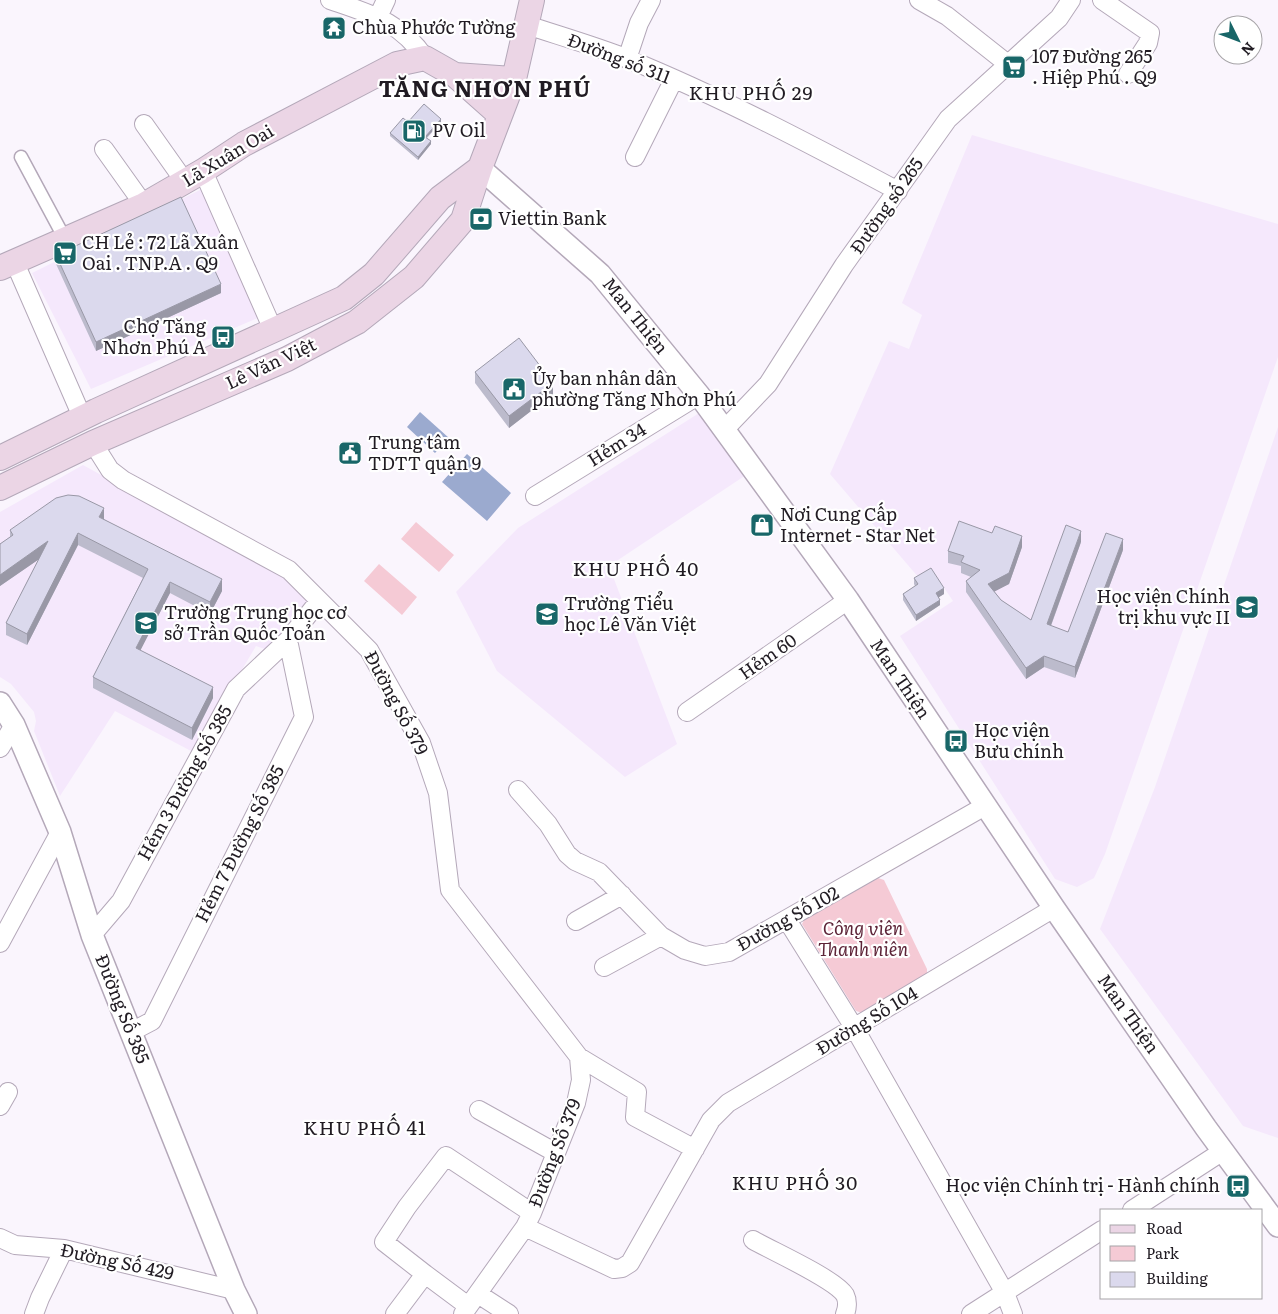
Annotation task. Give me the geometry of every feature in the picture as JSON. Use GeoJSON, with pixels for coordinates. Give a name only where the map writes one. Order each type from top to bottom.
{"type":"FeatureCollection","features":[{"type":"Feature","properties":{"kind":"main road","name":"Lê Văn Việt"},"geometry":{"type":"LineString","coordinates":[[0,488],[93,443],[287,359],[358,322],[414,276],[463,220],[480,168],[514,79],[532,0]]}},
{"type":"Feature","properties":{"kind":"main road"},"geometry":{"type":"LineString","coordinates":[[426,58],[455,75],[500,115]]}},
{"type":"Feature","properties":{"kind":"main road","name":"Lã Xuân Oai"},"geometry":{"type":"LineString","coordinates":[[7,265],[144,205],[244,144],[374,74],[397,64],[426,58]]}},
{"type":"Feature","properties":{"kind":"main road"},"geometry":{"type":"LineString","coordinates":[[455,75],[514,79]]}},
{"type":"Feature","properties":{"kind":"main road","name":"Lê Văn Việt"},"geometry":{"type":"LineString","coordinates":[[0,458],[344,298],[374,274],[440,198],[480,168]]}},
{"type":"Feature","properties":{"kind":"main road"},"geometry":{"type":"LineString","coordinates":[[274,332],[287,359]]}},
{"type":"Feature","properties":{"kind":"main road"},"geometry":{"type":"LineString","coordinates":[[83,419],[93,443]]}},
{"type":"Feature","properties":{"kind":"street"},"geometry":{"type":"LineString","coordinates":[[330,0],[378,17],[400,30],[415,43],[426,58]]}},
{"type":"Feature","properties":{"kind":"street"},"geometry":{"type":"LineString","coordinates":[[378,17],[386,0]]}},
{"type":"Feature","properties":{"kind":"street"},"geometry":{"type":"LineString","coordinates":[[627,58],[638,23],[651,0]]}},
{"type":"Feature","properties":{"kind":"street"},"geometry":{"type":"LineString","coordinates":[[919,0],[947,16],[1009,65]]}},
{"type":"Feature","properties":{"kind":"street","name":"Đường số 265"},"geometry":{"type":"LineString","coordinates":[[724,430],[768,384],[844,265],[948,119],[1058,18],[1071,0]]}},
{"type":"Feature","properties":{"kind":"street"},"geometry":{"type":"LineString","coordinates":[[1102,0],[1150,33],[1148,43],[1128,74]]}},
{"type":"Feature","properties":{"kind":"street","name":"Đường số 311"},"geometry":{"type":"LineString","coordinates":[[527,25],[627,58],[674,79],[795,136],[898,191]]}},
{"type":"Feature","properties":{"kind":"street"},"geometry":{"type":"LineString","coordinates":[[635,158],[674,79]]}},
{"type":"Feature","properties":{"kind":"street"},"geometry":{"type":"LineString","coordinates":[[144,124],[194,176],[274,332]]}},
{"type":"Feature","properties":{"kind":"street"},"geometry":{"type":"LineString","coordinates":[[104,149],[144,205]]}},
{"type":"Feature","properties":{"kind":"street"},"geometry":{"type":"LineString","coordinates":[[21,157],[65,239]]}},
{"type":"Feature","properties":{"kind":"street","name":"Man Thiện"},"geometry":{"type":"LineString","coordinates":[[480,168],[600,274],[699,395],[848,600],[1054,908],[1223,1151],[1278,1226]]}},
{"type":"Feature","properties":{"kind":"street"},"geometry":{"type":"LineString","coordinates":[[7,265],[83,419]]}},
{"type":"Feature","properties":{"kind":"street","name":"Hẻm 34"},"geometry":{"type":"LineString","coordinates":[[535,496],[699,395]]}},
{"type":"Feature","properties":{"kind":"street","name":"Đường Số 379"},"geometry":{"type":"LineString","coordinates":[[93,443],[100,458],[123,480],[289,570],[370,650],[421,743],[438,793],[450,890],[579,1057],[581,1080],[576,1103],[528,1220],[470,1305]]}},
{"type":"Feature","properties":{"kind":"street","name":"Hẻm 60"},"geometry":{"type":"LineString","coordinates":[[687,712],[848,600]]}},
{"type":"Feature","properties":{"kind":"street","name":"Hẻm 3 Đường Số 385"},"geometry":{"type":"LineString","coordinates":[[92,934],[121,901],[236,689],[288,640],[319,601]]}},
{"type":"Feature","properties":{"kind":"street","name":"Hẻm 7 Đường Số 385"},"geometry":{"type":"LineString","coordinates":[[131,1032],[152,1021],[304,717],[288,640]]}},
{"type":"Feature","properties":{"kind":"street","name":"Đường Số 385"},"geometry":{"type":"LineString","coordinates":[[0,703],[14,725],[60,832],[92,934],[234,1290],[246,1314]]}},
{"type":"Feature","properties":{"kind":"street"},"geometry":{"type":"LineString","coordinates":[[0,748],[14,725]]}},
{"type":"Feature","properties":{"kind":"street","name":"Đường Số 102"},"geometry":{"type":"LineString","coordinates":[[518,790],[548,824],[567,854],[575,861],[598,872],[662,936],[685,950],[705,956],[729,952],[985,806]]}},
{"type":"Feature","properties":{"kind":"street"},"geometry":{"type":"LineString","coordinates":[[0,943],[60,832]]}},
{"type":"Feature","properties":{"kind":"street"},"geometry":{"type":"LineString","coordinates":[[576,921],[622,895]]}},
{"type":"Feature","properties":{"kind":"street","name":"Đường Số 104"},"geometry":{"type":"LineString","coordinates":[[695,1149],[711,1120],[728,1103],[855,1029],[1054,908]]}},
{"type":"Feature","properties":{"kind":"street"},"geometry":{"type":"LineString","coordinates":[[787,920],[855,1029],[1005,1293],[1013,1314]]}},
{"type":"Feature","properties":{"kind":"street"},"geometry":{"type":"LineString","coordinates":[[604,967],[662,936]]}},
{"type":"Feature","properties":{"kind":"street"},"geometry":{"type":"LineString","coordinates":[[579,1057],[637,1092],[636,1117],[695,1149]]}},
{"type":"Feature","properties":{"kind":"street"},"geometry":{"type":"LineString","coordinates":[[479,1110],[556,1153]]}},
{"type":"Feature","properties":{"kind":"street","name":"Đường Số 379"},"geometry":{"type":"LineString","coordinates":[[528,1220],[614,1269],[622,1268],[630,1263],[695,1149]]}},
{"type":"Feature","properties":{"kind":"street"},"geometry":{"type":"LineString","coordinates":[[1139,1208],[1223,1151]]}},
{"type":"Feature","properties":{"kind":"street"},"geometry":{"type":"LineString","coordinates":[[509,1314],[470,1305],[384,1242],[407,1207],[446,1156],[528,1220]]}},
{"type":"Feature","properties":{"kind":"street"},"geometry":{"type":"LineString","coordinates":[[971,1314],[1100,1231]]}},
{"type":"Feature","properties":{"kind":"street","name":"Đường Số 429"},"geometry":{"type":"LineString","coordinates":[[0,1238],[15,1245],[64,1249],[234,1290]]}},
{"type":"Feature","properties":{"kind":"street"},"geometry":{"type":"LineString","coordinates":[[753,1240],[830,1283],[845,1295],[851,1312]]}},
{"type":"Feature","properties":{"kind":"street"},"geometry":{"type":"LineString","coordinates":[[34,1314],[64,1249]]}},
{"type":"Feature","properties":{"kind":"street"},"geometry":{"type":"LineString","coordinates":[[395,1314],[426,1274]]}},
{"type":"Feature","properties":{"kind":"shaded area"},"geometry":{"type":"Polygon","coordinates":[[[972,135],[1278,224],[1278,357],[1105,854],[1094,878],[1077,887],[1055,879],[900,636],[953,601],[932,570],[919,578],[830,474],[889,341],[909,349],[922,315],[902,303],[972,135]]]}},
{"type":"Feature","properties":{"kind":"shaded area"},"geometry":{"type":"Polygon","coordinates":[[[202,189],[258,318],[91,389],[32,273],[202,189]]]}},
{"type":"Feature","properties":{"kind":"shaded area","name":"Trường Tiểu học Lê Văn Việt"},"geometry":{"type":"Polygon","coordinates":[[[707,408],[752,471],[609,566],[677,744],[625,777],[497,671],[456,592],[518,528],[707,408]]]}},
{"type":"Feature","properties":{"kind":"shaded area","name":"Học viện Chính trị khu vực II"},"geometry":{"type":"Polygon","coordinates":[[[1278,427],[1278,1138],[1243,1126],[1100,929],[1155,787],[1278,427]]]}},
{"type":"Feature","properties":{"kind":"shaded area","name":"Trường Trung học cơ sở Trần Quốc Toản"},"geometry":{"type":"Polygon","coordinates":[[[83,465],[281,574],[308,600],[271,651],[256,646],[193,752],[115,711],[60,796],[34,731],[36,721],[34,712],[11,684],[0,677],[0,512],[83,465]]]}},
{"type":"Feature","properties":{"kind":"green space"},"geometry":{"type":"Polygon","coordinates":[[[416,522],[454,555],[439,572],[401,539],[416,522]]]}},
{"type":"Feature","properties":{"kind":"green space"},"geometry":{"type":"Polygon","coordinates":[[[379,564],[417,597],[402,615],[364,581],[379,564]]]}},
{"type":"Feature","properties":{"kind":"green space","name":"Công viên Thanh niên"},"geometry":{"type":"Polygon","coordinates":[[[878,878],[884,880],[927,969],[927,976],[866,1014],[856,1011],[802,924],[805,918],[878,878]]]}},
{"type":"Feature","properties":{"kind":"water"},"geometry":{"type":"Polygon","coordinates":[[[420,412],[449,438],[435,453],[407,427],[420,412]]]}},
{"type":"Feature","properties":{"kind":"water"},"geometry":{"type":"Polygon","coordinates":[[[467,454],[511,493],[487,521],[442,482],[467,454]]]}},
{"type":"Feature","properties":{"kind":"building","name":"PV Oil"},"geometry":{"type":"Polygon","coordinates":[[[424,104],[441,119],[425,137],[431,141],[418,157],[390,133],[403,118],[408,122],[424,104]]]}},
{"type":"Feature","properties":{"kind":"building"},"geometry":{"type":"Polygon","coordinates":[[[181,197],[221,284],[96,342],[56,255],[181,197]]]}},
{"type":"Feature","properties":{"kind":"building","name":"Ủy ban nhân dân phường Tăng Nhơn Phú"},"geometry":{"type":"Polygon","coordinates":[[[519,338],[553,383],[509,416],[475,372],[519,338]]]}},
{"type":"Feature","properties":{"kind":"building"},"geometry":{"type":"Polygon","coordinates":[[[68,495],[79,496],[104,508],[99,517],[222,579],[210,602],[170,582],[136,648],[213,687],[192,728],[93,677],[148,569],[78,533],[27,634],[6,623],[48,541],[0,575],[0,544],[13,535],[10,530],[56,498],[68,495]]]}},
{"type":"Feature","properties":{"kind":"building"},"geometry":{"type":"Polygon","coordinates":[[[959,521],[992,533],[995,526],[1022,536],[1009,573],[988,584],[1001,600],[1031,620],[1066,525],[1081,531],[1047,624],[1068,632],[1106,533],[1123,539],[1075,667],[1044,656],[1026,668],[966,581],[980,570],[961,562],[964,556],[948,551],[959,521]]]}},
{"type":"Feature","properties":{"kind":"building"},"geometry":{"type":"Polygon","coordinates":[[[931,568],[944,588],[936,593],[940,600],[916,615],[903,594],[918,584],[914,578],[931,568]]]}},
{"type":"Feature","properties":{"kind":"place","name":"Chùa Phước Tường"},"geometry":{"type":"Point","coordinates":[334,28]}},
{"type":"Feature","properties":{"kind":"place","name":"107 Đường 265 . Hiệp Phú . Q9"},"geometry":{"type":"Point","coordinates":[1014,67]}},
{"type":"Feature","properties":{"kind":"place","name":"PV Oil"},"geometry":{"type":"Point","coordinates":[414,131]}},
{"type":"Feature","properties":{"kind":"place","name":"Viettin Bank"},"geometry":{"type":"Point","coordinates":[481,219]}},
{"type":"Feature","properties":{"kind":"place","name":"CH Lẻ : 72 Lã Xuân Oai . TNP.A . Q9"},"geometry":{"type":"Point","coordinates":[65,253]}},
{"type":"Feature","properties":{"kind":"place","name":"Chợ Tăng Nhơn Phú A"},"geometry":{"type":"Point","coordinates":[223,337]}},
{"type":"Feature","properties":{"kind":"place","name":"Ủy ban nhân dân phường Tăng Nhơn Phú"},"geometry":{"type":"Point","coordinates":[514,389]}},
{"type":"Feature","properties":{"kind":"place","name":"Trung tâm TDTT quận 9"},"geometry":{"type":"Point","coordinates":[350,453]}},
{"type":"Feature","properties":{"kind":"place","name":"Nơi Cung Cấp Internet - Star Net"},"geometry":{"type":"Point","coordinates":[762,525]}},
{"type":"Feature","properties":{"kind":"place","name":"Học viện Chính trị khu vực II"},"geometry":{"type":"Point","coordinates":[1247,607]}},
{"type":"Feature","properties":{"kind":"place","name":"Trường Tiểu học Lê Văn Việt"},"geometry":{"type":"Point","coordinates":[547,614]}},
{"type":"Feature","properties":{"kind":"place","name":"Trường Trung học cơ sở Trần Quốc Toản"},"geometry":{"type":"Point","coordinates":[146,623]}},
{"type":"Feature","properties":{"kind":"place","name":"Học viện Bưu chính"},"geometry":{"type":"Point","coordinates":[956,741]}},
{"type":"Feature","properties":{"kind":"place","name":"Học viện Chính trị - Hành chính"},"geometry":{"type":"Point","coordinates":[1238,1186]}},
{"type":"Feature","properties":{"kind":"district","name":"TĂNG NHƠN PHÚ"},"geometry":{"type":"Point","coordinates":[485,89]}},
{"type":"Feature","properties":{"kind":"district","name":"KHU PHỐ 29"},"geometry":{"type":"Point","coordinates":[751,93]}},
{"type":"Feature","properties":{"kind":"district","name":"KHU PHỐ 40"},"geometry":{"type":"Point","coordinates":[636,569]}},
{"type":"Feature","properties":{"kind":"district","name":"KHU PHỐ 41"},"geometry":{"type":"Point","coordinates":[365,1128]}},
{"type":"Feature","properties":{"kind":"district","name":"KHU PHỐ 30"},"geometry":{"type":"Point","coordinates":[795,1183]}}]}
